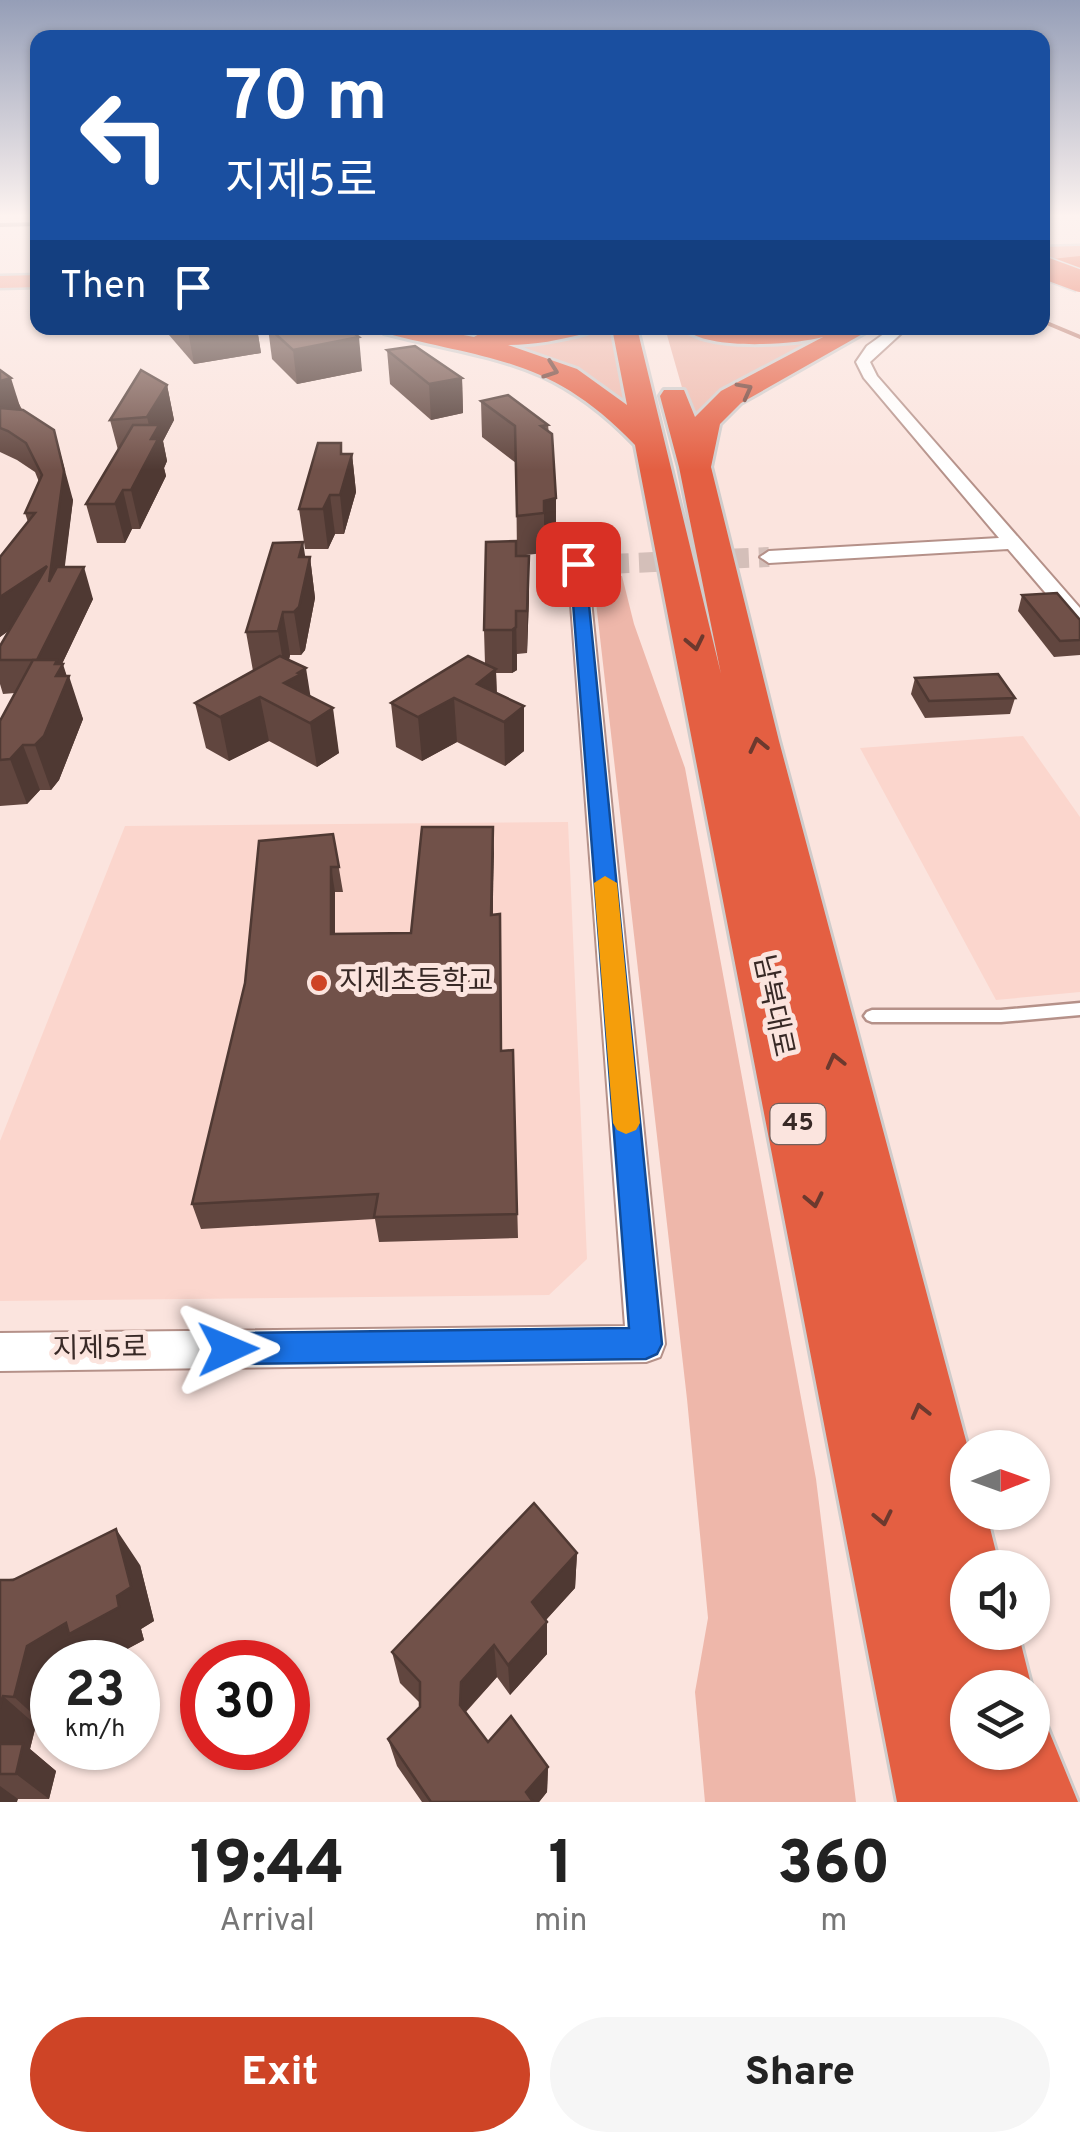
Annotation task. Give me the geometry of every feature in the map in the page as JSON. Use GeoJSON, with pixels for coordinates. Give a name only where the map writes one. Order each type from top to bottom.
{"type":"FeatureCollection","features":[{"type":"Feature","properties":{"kind":"highway"},"geometry":{"type":"LineString","coordinates":[[441,335],[568,376],[674,456],[730,397],[847,335]]}},
{"type":"Feature","properties":{"kind":"highway"},"geometry":{"type":"LineString","coordinates":[[453,335],[512,339],[536,335]]}},
{"type":"Feature","properties":{"kind":"highway","name":"남북대로"},"geometry":{"type":"LineString","coordinates":[[628,335],[674,456],[757,741],[954,1550]]}},
{"type":"Feature","properties":{"kind":"highway","name":"남북대로"},"geometry":{"type":"LineString","coordinates":[[664,364],[674,456],[945,1802]]}},
{"type":"Feature","properties":{"kind":"highway"},"geometry":{"type":"LineString","coordinates":[[1010,1770],[1016,1802]]}},
{"type":"Feature","properties":{"kind":"highway"},"geometry":{"type":"LineString","coordinates":[[1015,1770],[1030,1802]]}},
{"type":"Feature","properties":{"kind":"street"},"geometry":{"type":"LineString","coordinates":[[891,335],[872,349],[863,362],[871,378],[1080,621]]}},
{"type":"Feature","properties":{"kind":"street"},"geometry":{"type":"LineString","coordinates":[[769,557],[1012,543]]}},
{"type":"Feature","properties":{"kind":"street","name":"지제5로"},"geometry":{"type":"LineString","coordinates":[[0,1352],[646,1344],[578,564],[609,564]]}},
{"type":"Feature","properties":{"kind":"lane"},"geometry":{"type":"LineString","coordinates":[[872,1016],[1001,1016],[1080,1009]]}},
{"type":"Feature","properties":{"kind":"shaded area"},"geometry":{"type":"Polygon","coordinates":[[[435,335],[485,340],[613,335],[628,410],[520,354],[435,335]]]}},
{"type":"Feature","properties":{"kind":"shaded area"},"geometry":{"type":"Polygon","coordinates":[[[667,335],[836,335],[693,426],[667,335]]]}},
{"type":"Feature","properties":{"kind":"shaded area"},"geometry":{"type":"Polygon","coordinates":[[[593,576],[622,576],[634,624],[685,768],[816,1479],[856,1802],[705,1802],[695,1692],[708,1618],[687,1399],[593,576]]]}},
{"type":"Feature","properties":{"kind":"shaded area"},"geometry":{"type":"Polygon","coordinates":[[[1023,736],[1080,817],[1080,992],[996,1000],[860,748],[1023,736]]]}},
{"type":"Feature","properties":{"kind":"shaded area","name":"지제초등학교"},"geometry":{"type":"Polygon","coordinates":[[[568,822],[587,1259],[549,1295],[0,1301],[0,1141],[125,826],[568,822]]]}},
{"type":"Feature","properties":{"kind":"building"},"geometry":{"type":"Polygon","coordinates":[[[277,335],[359,337],[293,350],[277,335]]]}},
{"type":"Feature","properties":{"kind":"building"},"geometry":{"type":"Polygon","coordinates":[[[415,346],[462,378],[429,384],[387,350],[415,346]]]}},
{"type":"Feature","properties":{"kind":"building"},"geometry":{"type":"Polygon","coordinates":[[[141,370],[167,385],[147,417],[110,420],[141,370]]]}},
{"type":"Feature","properties":{"kind":"building"},"geometry":{"type":"Polygon","coordinates":[[[508,395],[548,425],[541,426],[552,434],[556,498],[544,501],[544,513],[517,516],[515,426],[481,401],[508,395]]]}},
{"type":"Feature","properties":{"kind":"building"},"geometry":{"type":"Polygon","coordinates":[[[0,408],[23,410],[54,430],[64,471],[49,582],[57,567],[84,567],[37,660],[0,660],[0,646],[47,566],[0,597],[0,557],[35,513],[25,513],[42,475],[26,443],[0,428],[0,408]]]}},
{"type":"Feature","properties":{"kind":"building"},"geometry":{"type":"Polygon","coordinates":[[[133,425],[159,425],[151,439],[158,439],[131,490],[123,490],[115,504],[86,504],[133,425]]]}},
{"type":"Feature","properties":{"kind":"building"},"geometry":{"type":"Polygon","coordinates":[[[318,443],[341,443],[341,454],[352,454],[340,495],[330,495],[323,509],[299,509],[318,443]]]}},
{"type":"Feature","properties":{"kind":"building"},"geometry":{"type":"Polygon","coordinates":[[[516,541],[516,556],[529,556],[527,611],[516,611],[516,627],[512,630],[484,630],[486,542],[516,541]]]}},
{"type":"Feature","properties":{"kind":"building"},"geometry":{"type":"Polygon","coordinates":[[[303,542],[299,557],[310,557],[299,607],[294,612],[283,612],[278,631],[246,632],[273,543],[303,542]]]}},
{"type":"Feature","properties":{"kind":"building"},"geometry":{"type":"Polygon","coordinates":[[[1057,593],[1080,620],[1080,640],[1060,641],[1022,595],[1057,593]]]}},
{"type":"Feature","properties":{"kind":"building"},"geometry":{"type":"Polygon","coordinates":[[[280,656],[306,668],[284,683],[333,708],[310,723],[260,697],[220,717],[195,703],[280,656]]]}},
{"type":"Feature","properties":{"kind":"building"},"geometry":{"type":"Polygon","coordinates":[[[468,656],[496,669],[477,684],[524,706],[504,722],[454,698],[418,717],[391,703],[468,656]]]}},
{"type":"Feature","properties":{"kind":"building"},"geometry":{"type":"Polygon","coordinates":[[[33,660],[57,660],[55,664],[63,664],[56,676],[69,676],[44,736],[35,745],[23,745],[10,759],[0,760],[0,721],[33,660]]]}},
{"type":"Feature","properties":{"kind":"building"},"geometry":{"type":"Polygon","coordinates":[[[998,674],[1015,698],[929,701],[915,678],[998,674]]]}},
{"type":"Feature","properties":{"kind":"building"},"geometry":{"type":"Polygon","coordinates":[[[422,827],[493,827],[491,915],[500,914],[501,1051],[513,1050],[517,1214],[374,1217],[378,1194],[192,1204],[245,983],[259,841],[333,834],[339,867],[331,867],[331,934],[411,933],[422,827]]]}},
{"type":"Feature","properties":{"kind":"building"},"geometry":{"type":"Polygon","coordinates":[[[534,1503],[577,1553],[532,1602],[547,1622],[508,1665],[494,1645],[461,1682],[460,1705],[488,1742],[511,1716],[548,1767],[526,1792],[533,1802],[431,1802],[388,1739],[420,1707],[420,1682],[392,1652],[534,1503]]]}},
{"type":"Feature","properties":{"kind":"building"},"geometry":{"type":"Polygon","coordinates":[[[116,1529],[131,1587],[117,1596],[119,1607],[69,1634],[66,1623],[37,1640],[30,1640],[14,1697],[3,1696],[0,1708],[0,1580],[13,1580],[116,1529]]]}},
{"type":"Feature","properties":{"kind":"building"},"geometry":{"type":"Polygon","coordinates":[[[0,1744],[23,1744],[16,1774],[0,1774],[0,1744]]]}},
{"type":"Feature","properties":{"kind":"waterway"},"geometry":{"type":"LineString","coordinates":[[1050,324],[1080,337]]}},
{"type":"Feature","properties":{"kind":"tunnel"},"geometry":{"type":"LineString","coordinates":[[609,564],[769,557]]}},
{"type":"Feature","properties":{"kind":"slow traffic"},"geometry":{"type":"LineString","coordinates":[[605,883],[626,1123]]}},
{"type":"Feature","properties":{"kind":"place","name":"지제초등학교"},"geometry":{"type":"Point","coordinates":[319,983]}},
{"type":"Feature","properties":{"kind":"route"},"geometry":{"type":"LineString","coordinates":[[228,1349],[646,1344],[578,564]]}}]}
